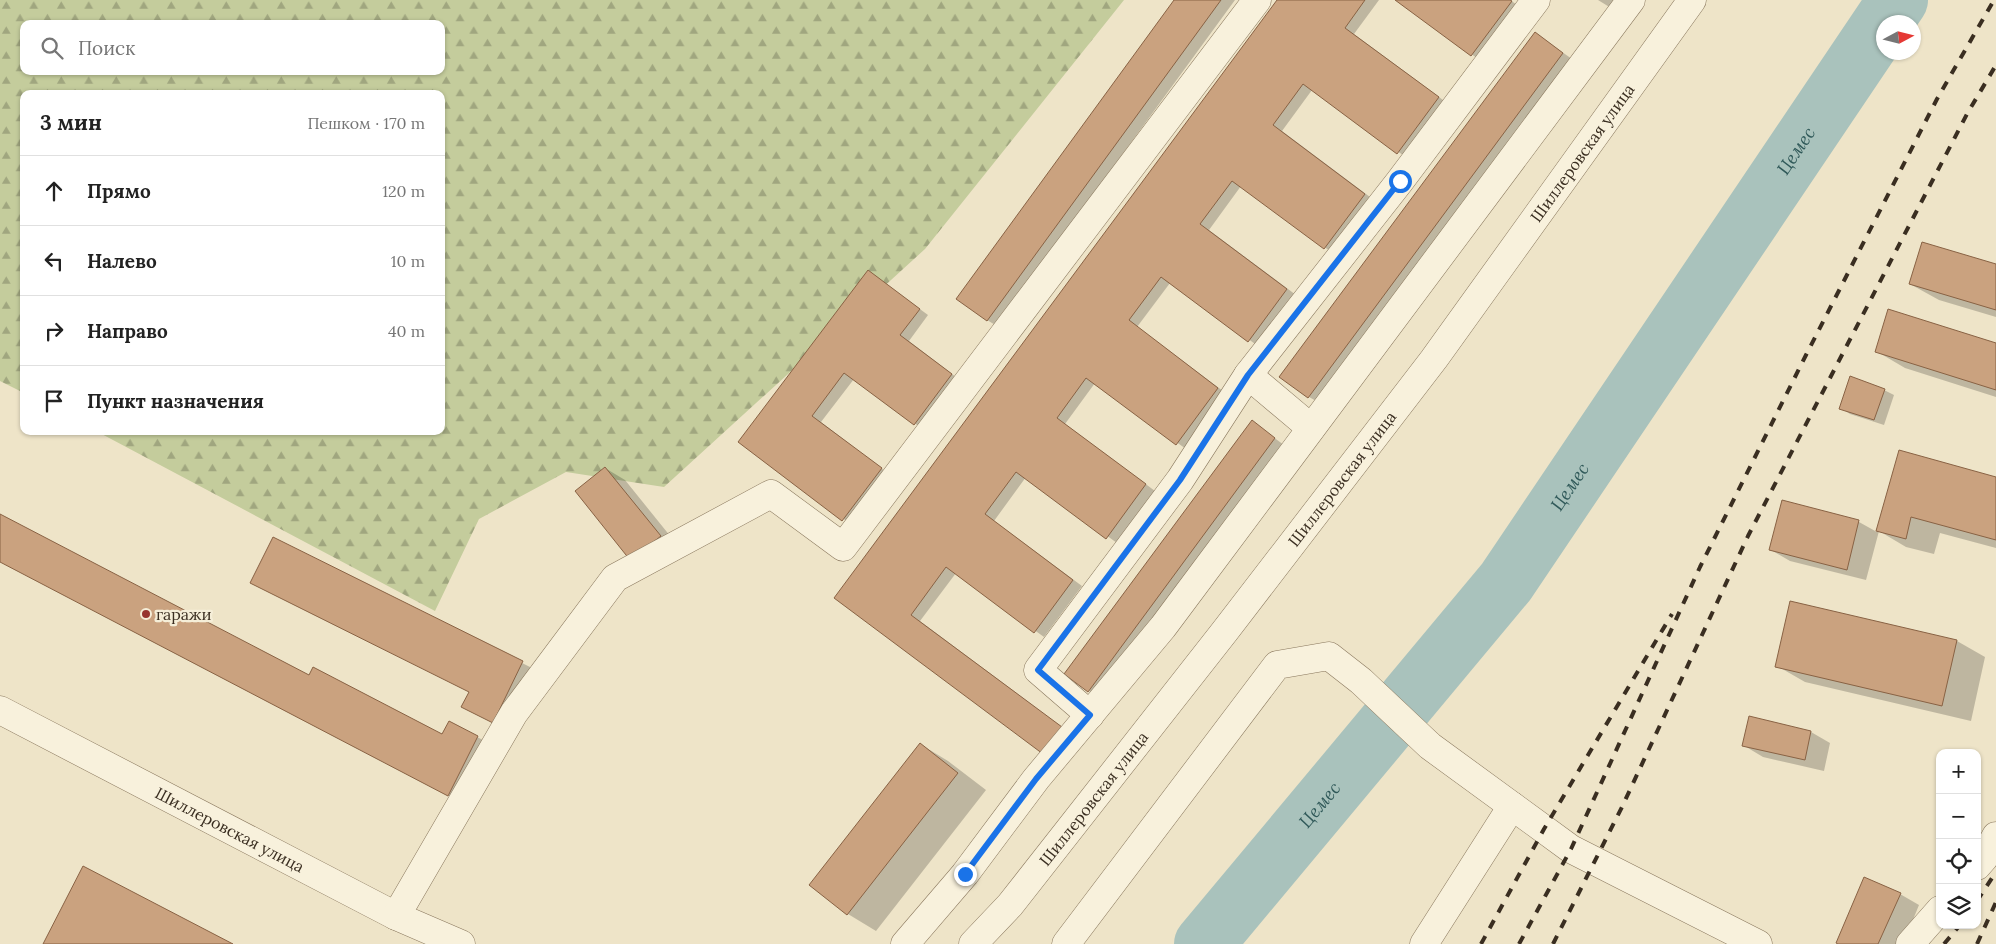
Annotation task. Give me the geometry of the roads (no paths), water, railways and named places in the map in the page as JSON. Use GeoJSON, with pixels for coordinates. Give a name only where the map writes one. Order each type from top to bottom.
{"type":"FeatureCollection","features":[{"type":"Feature","properties":{"kind":"street"},"geometry":{"type":"LineString","coordinates":[[396,916],[514,713],[614,578],[771,494],[843,547],[1257,0]]}},
{"type":"Feature","properties":{"kind":"street"},"geometry":{"type":"LineString","coordinates":[[1090,715],[1038,670],[1180,480],[1248,375],[1400,181],[1536,0]]}},
{"type":"Feature","properties":{"kind":"street"},"geometry":{"type":"LineString","coordinates":[[905,944],[965,874],[1036,779],[1163,627],[1631,0]]}},
{"type":"Feature","properties":{"kind":"street","name":"Шиллеровская улица"},"geometry":{"type":"LineString","coordinates":[[973,944],[1022,889],[1225,631],[1422,374],[1692,0]]}},
{"type":"Feature","properties":{"kind":"street"},"geometry":{"type":"LineString","coordinates":[[1248,375],[1311,428]]}},
{"type":"Feature","properties":{"kind":"street"},"geometry":{"type":"LineString","coordinates":[[1066,944],[1277,665],[1329,656],[1361,680],[1430,746],[1571,850],[1758,944]]}},
{"type":"Feature","properties":{"kind":"street","name":"Шиллеровская улица"},"geometry":{"type":"LineString","coordinates":[[0,710],[396,916],[461,944]]}},
{"type":"Feature","properties":{"kind":"street"},"geometry":{"type":"LineString","coordinates":[[1424,944],[1512,806]]}},
{"type":"Feature","properties":{"kind":"street"},"geometry":{"type":"LineString","coordinates":[[1981,861],[1996,836]]}},
{"type":"Feature","properties":{"kind":"street"},"geometry":{"type":"LineString","coordinates":[[1910,944],[1936,915]]}},
{"type":"Feature","properties":{"kind":"waterway","name":"Цемес"},"geometry":{"type":"LineString","coordinates":[[1204,944],[1506,582],[1898,0]]}},
{"type":"Feature","properties":{"kind":"railway"},"geometry":{"type":"LineString","coordinates":[[1519,944],[1571,849],[1700,567],[1806,355],[1937,99],[1994,0]]}},
{"type":"Feature","properties":{"kind":"railway"},"geometry":{"type":"LineString","coordinates":[[1553,944],[1622,807],[1748,536],[1967,114],[1996,65]]}},
{"type":"Feature","properties":{"kind":"railway"},"geometry":{"type":"LineString","coordinates":[[1481,944],[1544,829],[1672,614]]}},
{"type":"Feature","properties":{"kind":"railway"},"geometry":{"type":"LineString","coordinates":[[1981,895],[1996,872]]}},
{"type":"Feature","properties":{"kind":"railway"},"geometry":{"type":"LineString","coordinates":[[1977,944],[1996,902]]}},
{"type":"Feature","properties":{"kind":"railway"},"geometry":{"type":"LineString","coordinates":[[1944,944],[1957,929]]}},
{"type":"Feature","properties":{"kind":"place","name":"гаражи"},"geometry":{"type":"Point","coordinates":[146,614]}}]}
